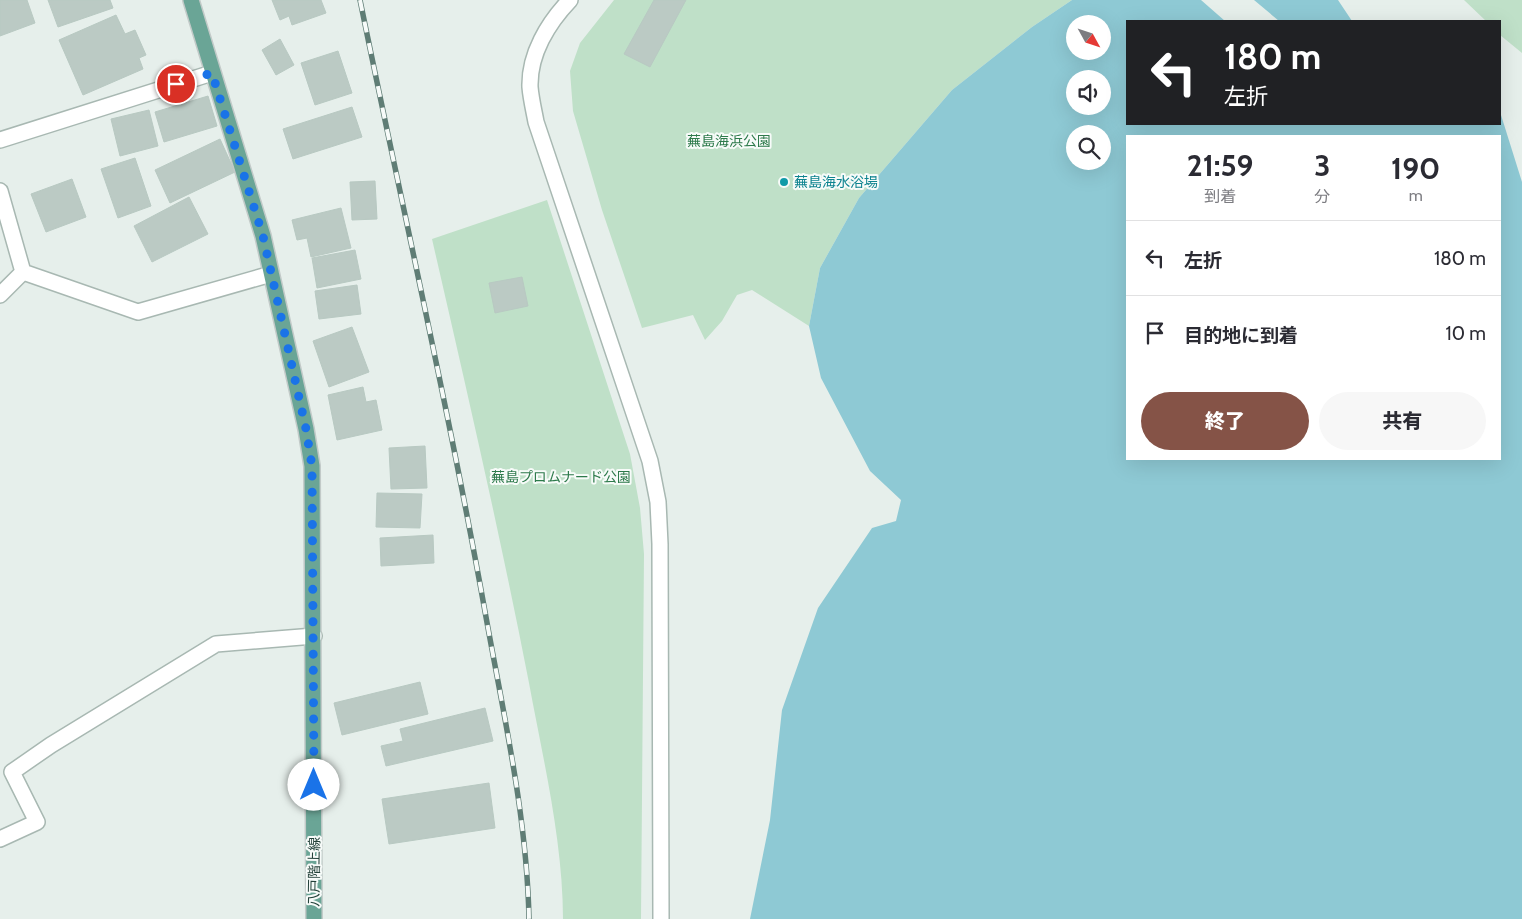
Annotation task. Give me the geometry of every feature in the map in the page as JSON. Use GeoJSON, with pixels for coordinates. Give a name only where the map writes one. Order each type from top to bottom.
{"type":"FeatureCollection","features":[{"type":"Feature","properties":{"kind":"main road","name":"八戸階上線"},"geometry":{"type":"LineString","coordinates":[[191,0],[263,236],[306,429],[312,466],[314,919]]}},
{"type":"Feature","properties":{"kind":"street"},"geometry":{"type":"LineString","coordinates":[[570,0],[558,12],[544,34],[533,61],[530,87],[536,122],[650,461],[658,502],[660,562],[661,919]]}},
{"type":"Feature","properties":{"kind":"street"},"geometry":{"type":"LineString","coordinates":[[0,140],[212,73]]}},
{"type":"Feature","properties":{"kind":"street"},"geometry":{"type":"LineString","coordinates":[[0,191],[23,272]]}},
{"type":"Feature","properties":{"kind":"street"},"geometry":{"type":"LineString","coordinates":[[23,272],[138,312],[271,274]]}},
{"type":"Feature","properties":{"kind":"street"},"geometry":{"type":"LineString","coordinates":[[0,295],[23,272]]}},
{"type":"Feature","properties":{"kind":"street"},"geometry":{"type":"LineString","coordinates":[[0,839],[37,822],[12,772],[51,745],[216,644],[314,636]]}},
{"type":"Feature","properties":{"kind":"green space","name":"蕪島海浜公園"},"geometry":{"type":"Polygon","coordinates":[[[614,0],[1072,0],[1032,27],[952,90],[859,198],[820,268],[809,326],[752,290],[737,295],[722,321],[705,340],[693,315],[642,328],[602,210],[573,111],[570,71],[580,43],[614,0]]]}},
{"type":"Feature","properties":{"kind":"green space"},"geometry":{"type":"Polygon","coordinates":[[[1464,0],[1522,0],[1522,53],[1501,36],[1501,20],[1485,20],[1464,0]]]}},
{"type":"Feature","properties":{"kind":"green space","name":"蕪島プロムナード公園"},"geometry":{"type":"Polygon","coordinates":[[[547,200],[630,454],[640,508],[644,554],[641,919],[563,919],[560,860],[546,771],[495,516],[432,239],[547,200]]]}},
{"type":"Feature","properties":{"kind":"water"},"geometry":{"type":"Polygon","coordinates":[[[1072,0],[1201,0],[1224,20],[1126,20],[1126,125],[1501,125],[1501,115],[1522,182],[1522,919],[750,919],[770,820],[782,710],[818,608],[872,528],[896,521],[901,500],[870,471],[821,378],[809,326],[820,268],[859,198],[952,90],[1032,27],[1072,0]]]}},
{"type":"Feature","properties":{"kind":"water"},"geometry":{"type":"Polygon","coordinates":[[[1254,0],[1338,0],[1351,20],[1278,20],[1254,0]]]}},
{"type":"Feature","properties":{"kind":"building"},"geometry":{"type":"Polygon","coordinates":[[[0,0],[27,0],[35,23],[0,36],[0,0]]]}},
{"type":"Feature","properties":{"kind":"building"},"geometry":{"type":"Polygon","coordinates":[[[48,0],[110,0],[113,8],[58,27],[48,0]]]}},
{"type":"Feature","properties":{"kind":"building"},"geometry":{"type":"Polygon","coordinates":[[[272,0],[321,0],[326,13],[292,25],[289,16],[280,20],[272,0]]]}},
{"type":"Feature","properties":{"kind":"building"},"geometry":{"type":"Polygon","coordinates":[[[654,0],[686,0],[650,67],[624,54],[654,0]]]}},
{"type":"Feature","properties":{"kind":"building"},"geometry":{"type":"Polygon","coordinates":[[[116,15],[125,34],[135,30],[146,55],[139,58],[143,69],[83,95],[59,40],[116,15]]]}},
{"type":"Feature","properties":{"kind":"building"},"geometry":{"type":"Polygon","coordinates":[[[280,39],[294,65],[276,75],[262,50],[280,39]]]}},
{"type":"Feature","properties":{"kind":"building"},"geometry":{"type":"Polygon","coordinates":[[[338,51],[352,93],[315,105],[301,63],[338,51]]]}},
{"type":"Feature","properties":{"kind":"building"},"geometry":{"type":"Polygon","coordinates":[[[208,96],[217,126],[164,142],[155,112],[208,96]]]}},
{"type":"Feature","properties":{"kind":"building"},"geometry":{"type":"Polygon","coordinates":[[[352,107],[362,137],[293,159],[283,129],[352,107]]]}},
{"type":"Feature","properties":{"kind":"building"},"geometry":{"type":"Polygon","coordinates":[[[149,110],[158,146],[120,156],[111,119],[149,110]]]}},
{"type":"Feature","properties":{"kind":"building"},"geometry":{"type":"Polygon","coordinates":[[[220,139],[235,172],[170,203],[155,170],[220,139]]]}},
{"type":"Feature","properties":{"kind":"building"},"geometry":{"type":"Polygon","coordinates":[[[135,158],[151,206],[118,218],[101,169],[135,158]]]}},
{"type":"Feature","properties":{"kind":"building"},"geometry":{"type":"Polygon","coordinates":[[[72,179],[86,217],[46,232],[31,194],[72,179]]]}},
{"type":"Feature","properties":{"kind":"building"},"geometry":{"type":"Polygon","coordinates":[[[375,181],[377,219],[352,220],[350,182],[375,181]]]}},
{"type":"Feature","properties":{"kind":"building"},"geometry":{"type":"Polygon","coordinates":[[[189,197],[208,234],[152,262],[134,226],[189,197]]]}},
{"type":"Feature","properties":{"kind":"building"},"geometry":{"type":"Polygon","coordinates":[[[341,208],[351,248],[311,257],[307,238],[297,240],[292,220],[341,208]]]}},
{"type":"Feature","properties":{"kind":"building"},"geometry":{"type":"Polygon","coordinates":[[[355,250],[361,279],[317,288],[312,258],[355,250]]]}},
{"type":"Feature","properties":{"kind":"building"},"geometry":{"type":"Polygon","coordinates":[[[522,277],[528,306],[495,313],[489,283],[522,277]]]}},
{"type":"Feature","properties":{"kind":"building"},"geometry":{"type":"Polygon","coordinates":[[[357,285],[361,314],[319,319],[315,291],[357,285]]]}},
{"type":"Feature","properties":{"kind":"building"},"geometry":{"type":"Polygon","coordinates":[[[352,327],[369,372],[329,387],[313,341],[352,327]]]}},
{"type":"Feature","properties":{"kind":"building"},"geometry":{"type":"Polygon","coordinates":[[[363,387],[366,402],[376,400],[382,430],[337,440],[328,395],[363,387]]]}},
{"type":"Feature","properties":{"kind":"building"},"geometry":{"type":"Polygon","coordinates":[[[425,446],[427,488],[391,489],[389,448],[425,446]]]}},
{"type":"Feature","properties":{"kind":"building"},"geometry":{"type":"Polygon","coordinates":[[[377,493],[422,494],[420,528],[376,527],[377,493]]]}},
{"type":"Feature","properties":{"kind":"building"},"geometry":{"type":"Polygon","coordinates":[[[433,535],[434,563],[381,566],[380,538],[433,535]]]}},
{"type":"Feature","properties":{"kind":"building"},"geometry":{"type":"Polygon","coordinates":[[[420,682],[428,714],[342,735],[334,703],[420,682]]]}},
{"type":"Feature","properties":{"kind":"building"},"geometry":{"type":"Polygon","coordinates":[[[485,708],[493,741],[386,766],[381,746],[403,741],[400,729],[485,708]]]}},
{"type":"Feature","properties":{"kind":"building"},"geometry":{"type":"Polygon","coordinates":[[[489,783],[495,828],[389,844],[382,799],[489,783]]]}},
{"type":"Feature","properties":{"kind":"railway"},"geometry":{"type":"LineString","coordinates":[[360,0],[457,463],[514,767],[524,843],[529,919]]}},
{"type":"Feature","properties":{"kind":"place","name":"蕪島海水浴場"},"geometry":{"type":"Point","coordinates":[784,182]}},
{"type":"Feature","properties":{"kind":"route"},"geometry":{"type":"LineString","coordinates":[[176,84],[212,73],[263,236],[306,429],[312,466],[314,785]]}}]}
